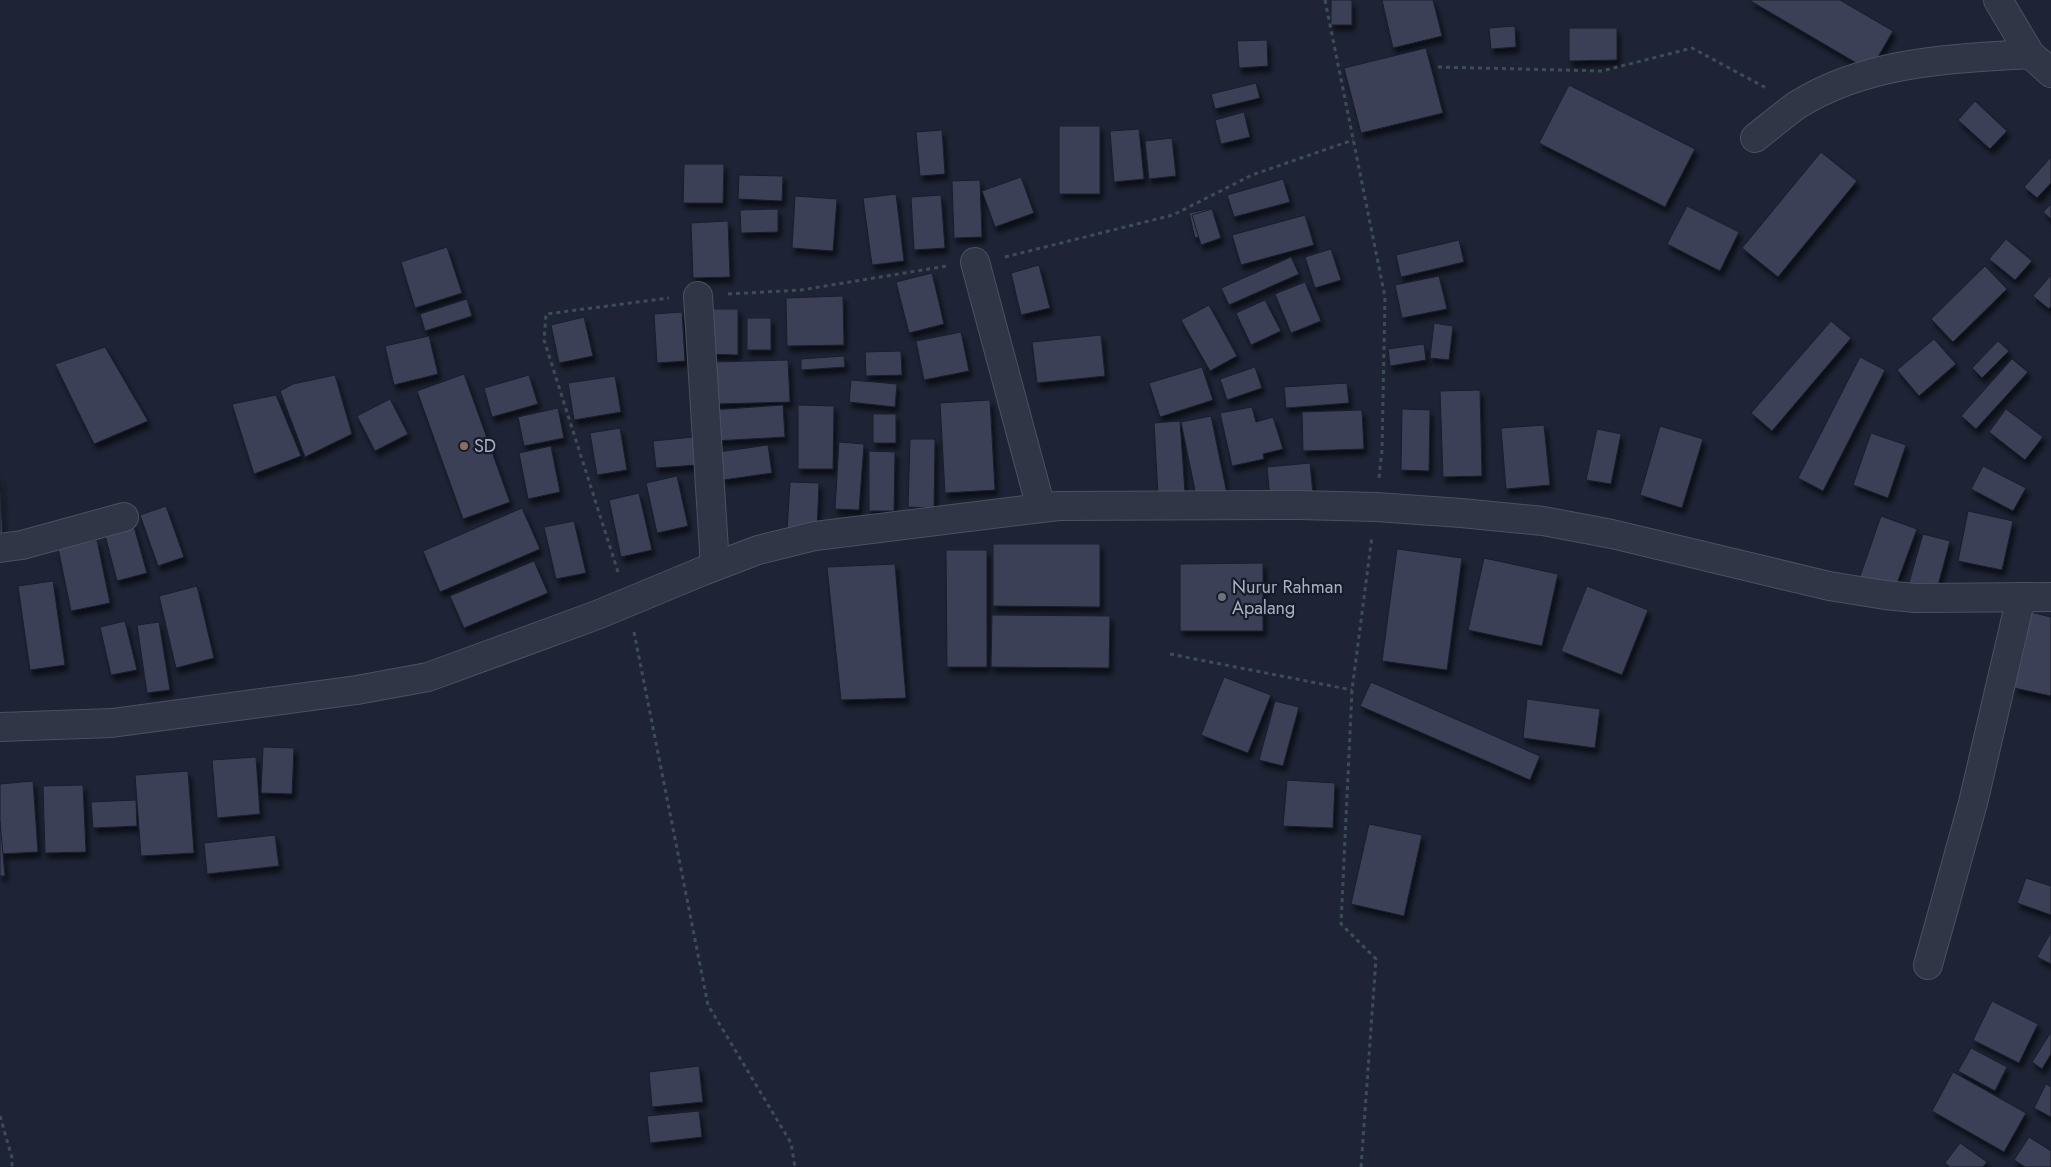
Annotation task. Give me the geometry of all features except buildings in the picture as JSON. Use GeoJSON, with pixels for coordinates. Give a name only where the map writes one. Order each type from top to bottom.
{"type":"FeatureCollection","features":[{"type":"Feature","properties":{"kind":"street"},"geometry":{"type":"LineString","coordinates":[[1998,0],[2030,54],[2051,73]]}},
{"type":"Feature","properties":{"kind":"street"},"geometry":{"type":"LineString","coordinates":[[1755,138],[1798,105],[1852,78],[1889,68],[1926,62],[2030,54]]}},
{"type":"Feature","properties":{"kind":"street"},"geometry":{"type":"LineString","coordinates":[[975,262],[1041,508]]}},
{"type":"Feature","properties":{"kind":"street"},"geometry":{"type":"LineString","coordinates":[[698,296],[715,566]]}},
{"type":"Feature","properties":{"kind":"street"},"geometry":{"type":"LineString","coordinates":[[0,727],[112,723],[338,693],[428,677],[628,603],[758,550],[815,536],[1041,508],[1131,504],[1376,507],[1543,521],[1612,534],[1829,586],[1885,595],[1915,598],[2051,597]]}},
{"type":"Feature","properties":{"kind":"street"},"geometry":{"type":"LineString","coordinates":[[0,548],[22,545],[124,517]]}},
{"type":"Feature","properties":{"kind":"street"},"geometry":{"type":"LineString","coordinates":[[1928,965],[1973,803],[2021,597]]}},
{"type":"Feature","properties":{"kind":"path"},"geometry":{"type":"LineString","coordinates":[[1324,0],[1385,297],[1382,450],[1352,690],[1341,924],[1376,959],[1361,1167]]}},
{"type":"Feature","properties":{"kind":"path"},"geometry":{"type":"LineString","coordinates":[[1438,67],[1602,71],[1692,48],[1798,105]]}},
{"type":"Feature","properties":{"kind":"path"},"geometry":{"type":"LineString","coordinates":[[794,1167],[791,1143],[708,1005],[628,603],[544,340],[546,314],[670,298],[801,290],[865,278],[996,260],[1173,215],[1252,175],[1353,140]]}},
{"type":"Feature","properties":{"kind":"path"},"geometry":{"type":"LineString","coordinates":[[1170,654],[1352,690]]}},
{"type":"Feature","properties":{"kind":"path"},"geometry":{"type":"LineString","coordinates":[[0,1116],[12,1158],[12,1167]]}},
{"type":"Feature","properties":{"kind":"place","name":"SD"},"geometry":{"type":"Point","coordinates":[464,446]}},
{"type":"Feature","properties":{"kind":"place","name":"Nurur Rahman Apalang"},"geometry":{"type":"Point","coordinates":[1222,597]}}]}
